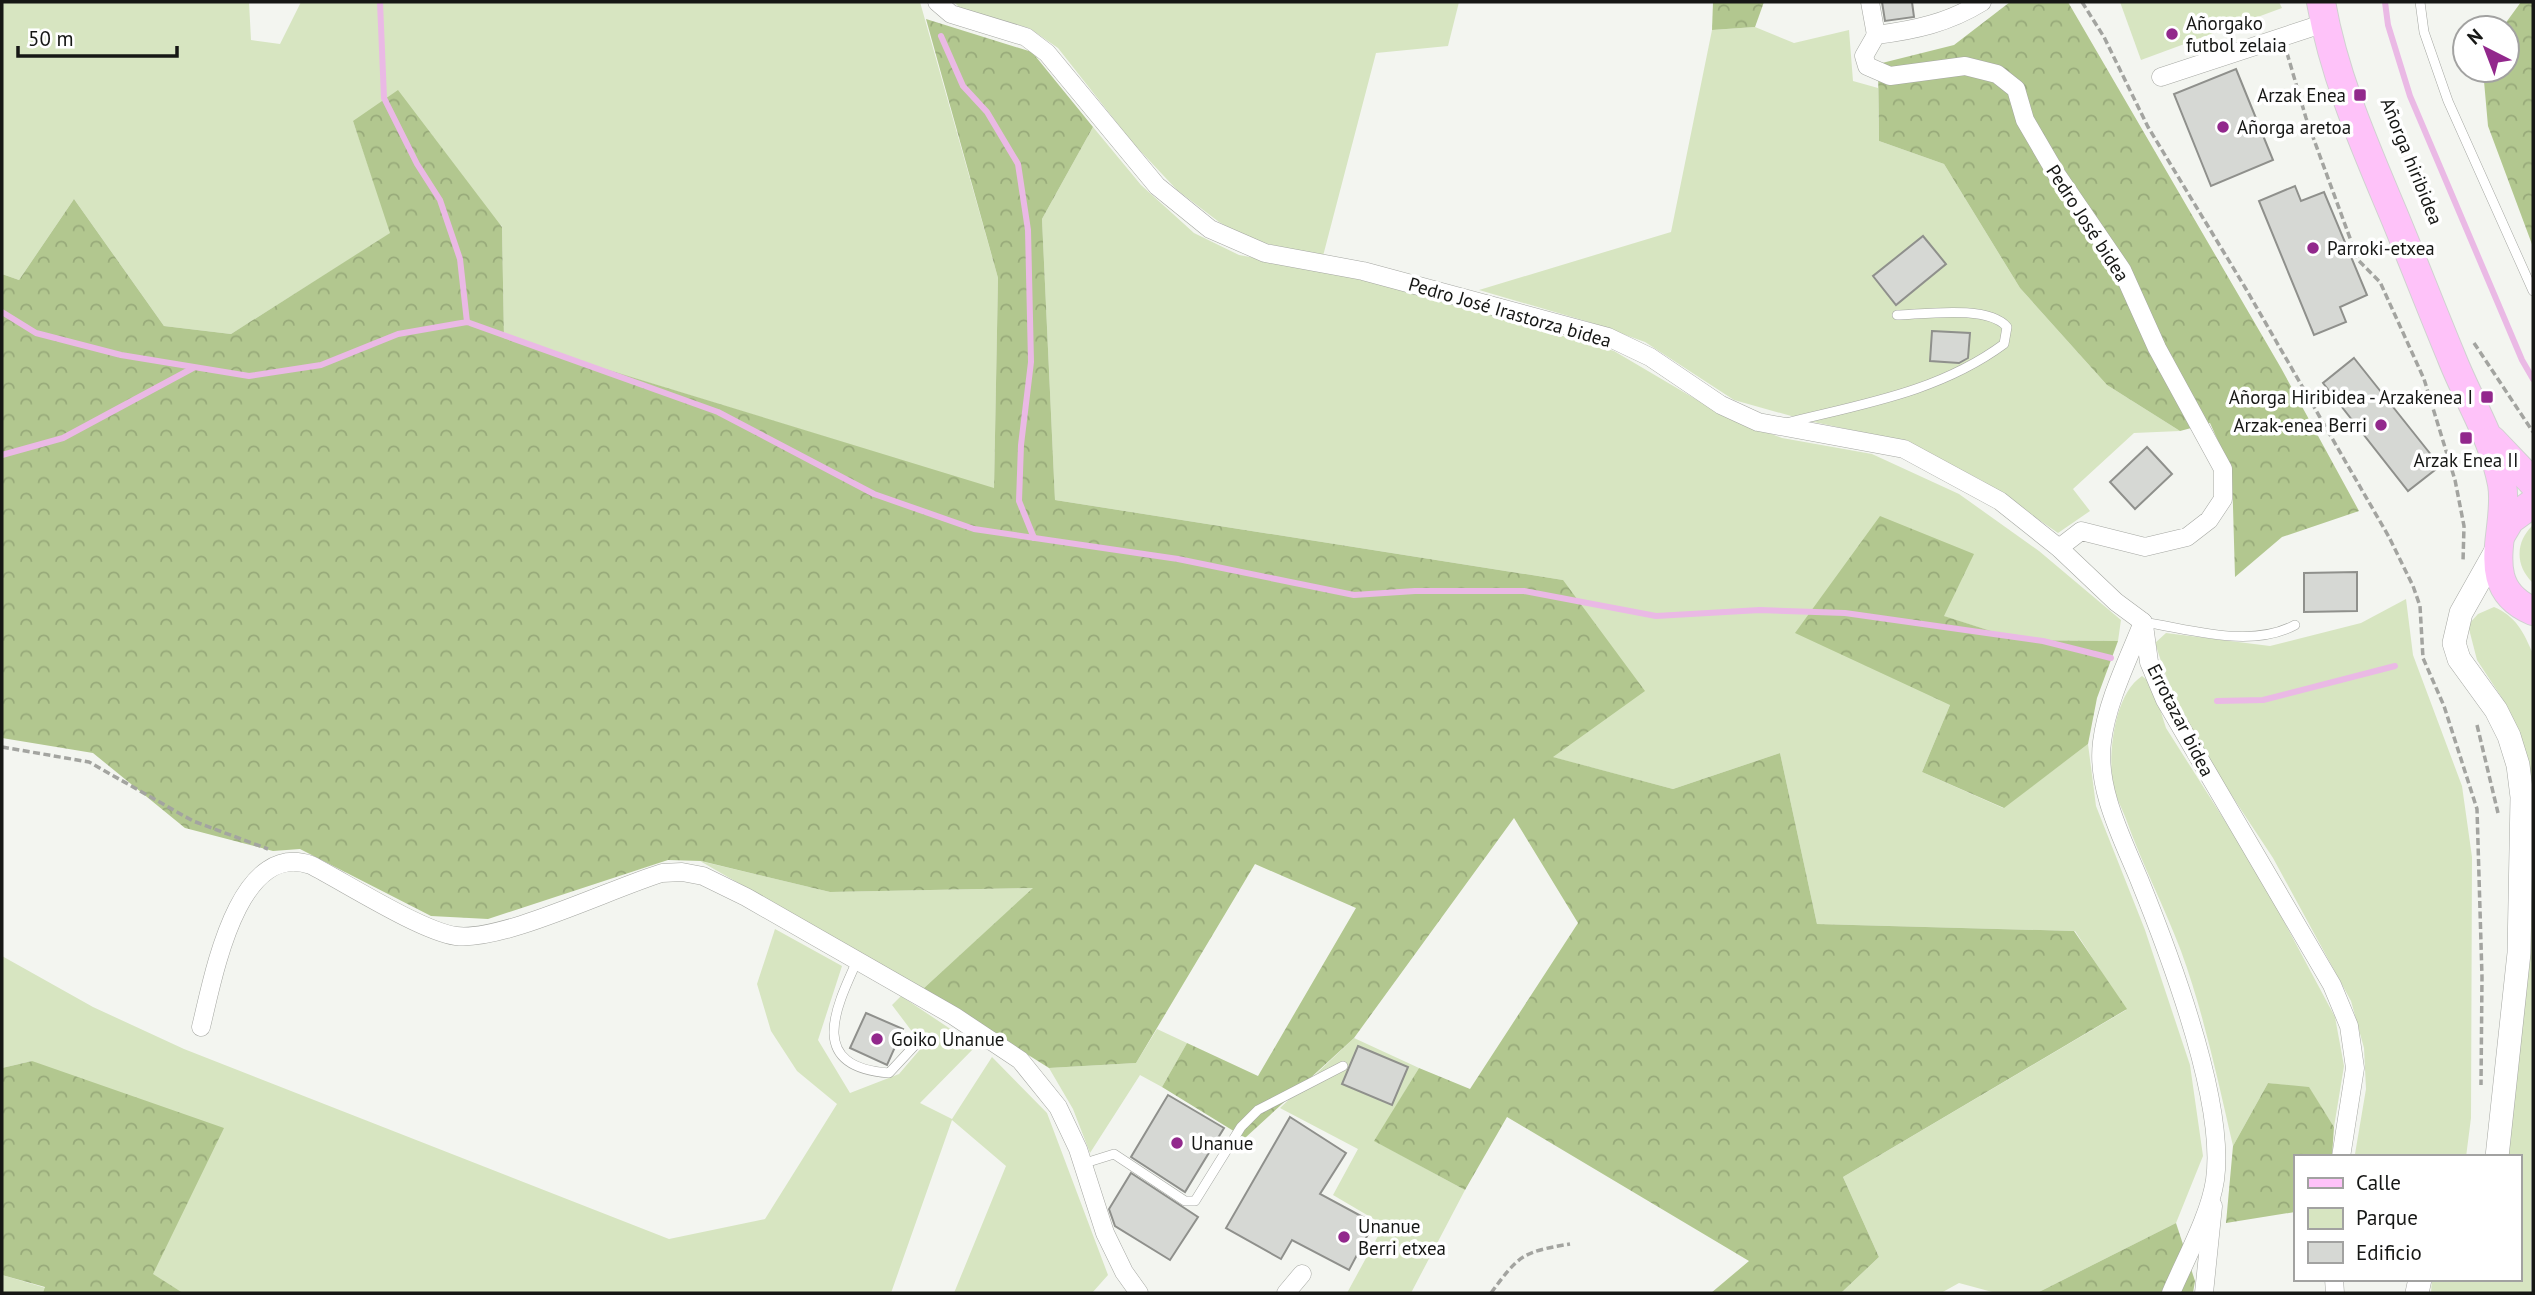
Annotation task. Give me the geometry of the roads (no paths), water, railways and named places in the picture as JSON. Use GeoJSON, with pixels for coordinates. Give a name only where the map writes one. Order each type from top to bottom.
{"type":"FeatureCollection","features":[{"type":"Feature","properties":{"kind":"main road"},"geometry":{"type":"LineString","coordinates":[[2323,12],[2353,119],[2455,366],[2490,438],[2505,506],[2499,542],[2500,579],[2526,611]]}},
{"type":"Feature","properties":{"kind":"main road"},"geometry":{"type":"LineString","coordinates":[[2490,438],[2533,483]]}},
{"type":"Feature","properties":{"kind":"main road"},"geometry":{"type":"LineString","coordinates":[[2499,542],[2510,520],[2533,503]]}},
{"type":"Feature","properties":{"kind":"street","name":"Pedro José Irastorza bidea"},"geometry":{"type":"LineString","coordinates":[[937,2],[951,14],[1026,37],[1047,53],[1157,186],[1210,229],[1265,253],[1363,271],[1608,337],[1650,357],[1721,405],[1758,422],[1904,449],[2000,501],[2059,548],[2116,602],[2143,622]]}},
{"type":"Feature","properties":{"kind":"street"},"geometry":{"type":"LineString","coordinates":[[1870,2],[1876,35],[1922,29],[1961,15],[1982,2]]}},
{"type":"Feature","properties":{"kind":"street"},"geometry":{"type":"LineString","coordinates":[[2161,77],[2282,37],[2323,12]]}},
{"type":"Feature","properties":{"kind":"street","name":"Pedro José bidea"},"geometry":{"type":"LineString","coordinates":[[1876,35],[1864,56],[1867,66],[1890,76],[1965,66],[1997,74],[2016,89],[2025,120],[2057,175],[2122,270],[2157,348],[2223,469],[2223,499],[2209,520],[2187,537],[2145,547],[2081,531],[2059,548]]}},
{"type":"Feature","properties":{"kind":"street"},"geometry":{"type":"LineString","coordinates":[[2497,1155],[2519,953],[2522,797],[2518,765],[2509,736],[2496,710],[2459,659],[2454,643],[2461,613],[2469,604],[2499,542]]}},
{"type":"Feature","properties":{"kind":"street"},"geometry":{"type":"LineString","coordinates":[[2469,604],[2526,611]]}},
{"type":"Feature","properties":{"kind":"street","name":"Errotazar bidea"},"geometry":{"type":"LineString","coordinates":[[2143,622],[2149,662],[2165,700],[2325,973],[2349,1026],[2355,1068],[2342,1155]]}},
{"type":"Feature","properties":{"kind":"street","name":"Errotazar bidea"},"geometry":{"type":"LineString","coordinates":[[2143,622],[2115,694],[2102,742],[2104,780],[2119,830],[2165,943],[2216,1128],[2215,1181],[2204,1293]]}},
{"type":"Feature","properties":{"kind":"street"},"geometry":{"type":"LineString","coordinates":[[201,1027],[223,944],[242,901],[262,874],[276,865],[296,860],[417,921],[455,936],[491,933],[662,873],[682,872],[704,876],[746,897],[954,1016],[1020,1060],[1058,1107],[1082,1164],[1105,1233],[1139,1293]]}},
{"type":"Feature","properties":{"kind":"street","name":"Errotazar bidea"},"geometry":{"type":"LineString","coordinates":[[2171,1293],[2215,1181]]}},
{"type":"Feature","properties":{"kind":"street"},"geometry":{"type":"LineString","coordinates":[[1286,1293],[1302,1274]]}},
{"type":"Feature","properties":{"kind":"lane"},"geometry":{"type":"LineString","coordinates":[[2420,2],[2424,32],[2448,101],[2533,291]]}},
{"type":"Feature","properties":{"kind":"lane"},"geometry":{"type":"LineString","coordinates":[[1778,426],[1899,397],[1978,363],[2004,344],[2007,327],[1999,317],[1976,314],[1898,315]]}},
{"type":"Feature","properties":{"kind":"lane"},"geometry":{"type":"LineString","coordinates":[[2143,622],[2233,636],[2277,635],[2295,625]]}},
{"type":"Feature","properties":{"kind":"lane"},"geometry":{"type":"LineString","coordinates":[[857,961],[833,1021],[834,1040],[844,1056],[856,1066],[889,1073],[916,1044]]}},
{"type":"Feature","properties":{"kind":"lane"},"geometry":{"type":"LineString","coordinates":[[1082,1164],[1114,1154],[1185,1201],[1195,1201],[1241,1127],[1258,1110],[1343,1066]]}},
{"type":"Feature","properties":{"kind":"waterway"},"geometry":{"type":"LineString","coordinates":[[380,2],[384,98],[417,164],[440,200],[460,259],[467,322]]}},
{"type":"Feature","properties":{"kind":"waterway"},"geometry":{"type":"LineString","coordinates":[[2385,2],[2388,25],[2410,96],[2522,360],[2533,379]]}},
{"type":"Feature","properties":{"kind":"waterway"},"geometry":{"type":"LineString","coordinates":[[941,36],[963,86],[987,112],[1018,164],[1028,230],[1031,362],[1021,445],[1019,501],[1034,538]]}},
{"type":"Feature","properties":{"kind":"waterway"},"geometry":{"type":"LineString","coordinates":[[2,312],[36,333],[121,355],[249,376],[321,365],[398,334],[467,322],[718,412],[874,494],[974,529],[1178,559],[1354,595],[1415,591],[1524,591],[1656,616],[1760,610],[1845,613],[2043,641],[2111,658]]}},
{"type":"Feature","properties":{"kind":"waterway"},"geometry":{"type":"LineString","coordinates":[[2,455],[63,438],[193,368]]}},
{"type":"Feature","properties":{"kind":"waterway"},"geometry":{"type":"LineString","coordinates":[[2217,701],[2263,700],[2395,666]]}},
{"type":"Feature","properties":{"kind":"place","name":"Añorgako futbol zelaia"},"geometry":{"type":"Point","coordinates":[2172,34]}},
{"type":"Feature","properties":{"kind":"place","name":"Arzak Enea"},"geometry":{"type":"Point","coordinates":[2360,95]}},
{"type":"Feature","properties":{"kind":"place","name":"Añorga aretoa"},"geometry":{"type":"Point","coordinates":[2223,127]}},
{"type":"Feature","properties":{"kind":"place","name":"Parroki-etxea"},"geometry":{"type":"Point","coordinates":[2313,248]}},
{"type":"Feature","properties":{"kind":"place","name":"Añorga Hiribidea - Arzakenea I"},"geometry":{"type":"Point","coordinates":[2487,397]}},
{"type":"Feature","properties":{"kind":"place","name":"Arzak-enea Berri"},"geometry":{"type":"Point","coordinates":[2381,425]}},
{"type":"Feature","properties":{"kind":"place","name":"Arzak Enea II"},"geometry":{"type":"Point","coordinates":[2466,438]}},
{"type":"Feature","properties":{"kind":"place","name":"Goiko Unanue"},"geometry":{"type":"Point","coordinates":[877,1039]}},
{"type":"Feature","properties":{"kind":"place","name":"Unanue"},"geometry":{"type":"Point","coordinates":[1177,1143]}},
{"type":"Feature","properties":{"kind":"place","name":"Unanue Berri etxea"},"geometry":{"type":"Point","coordinates":[1344,1237]}}]}
